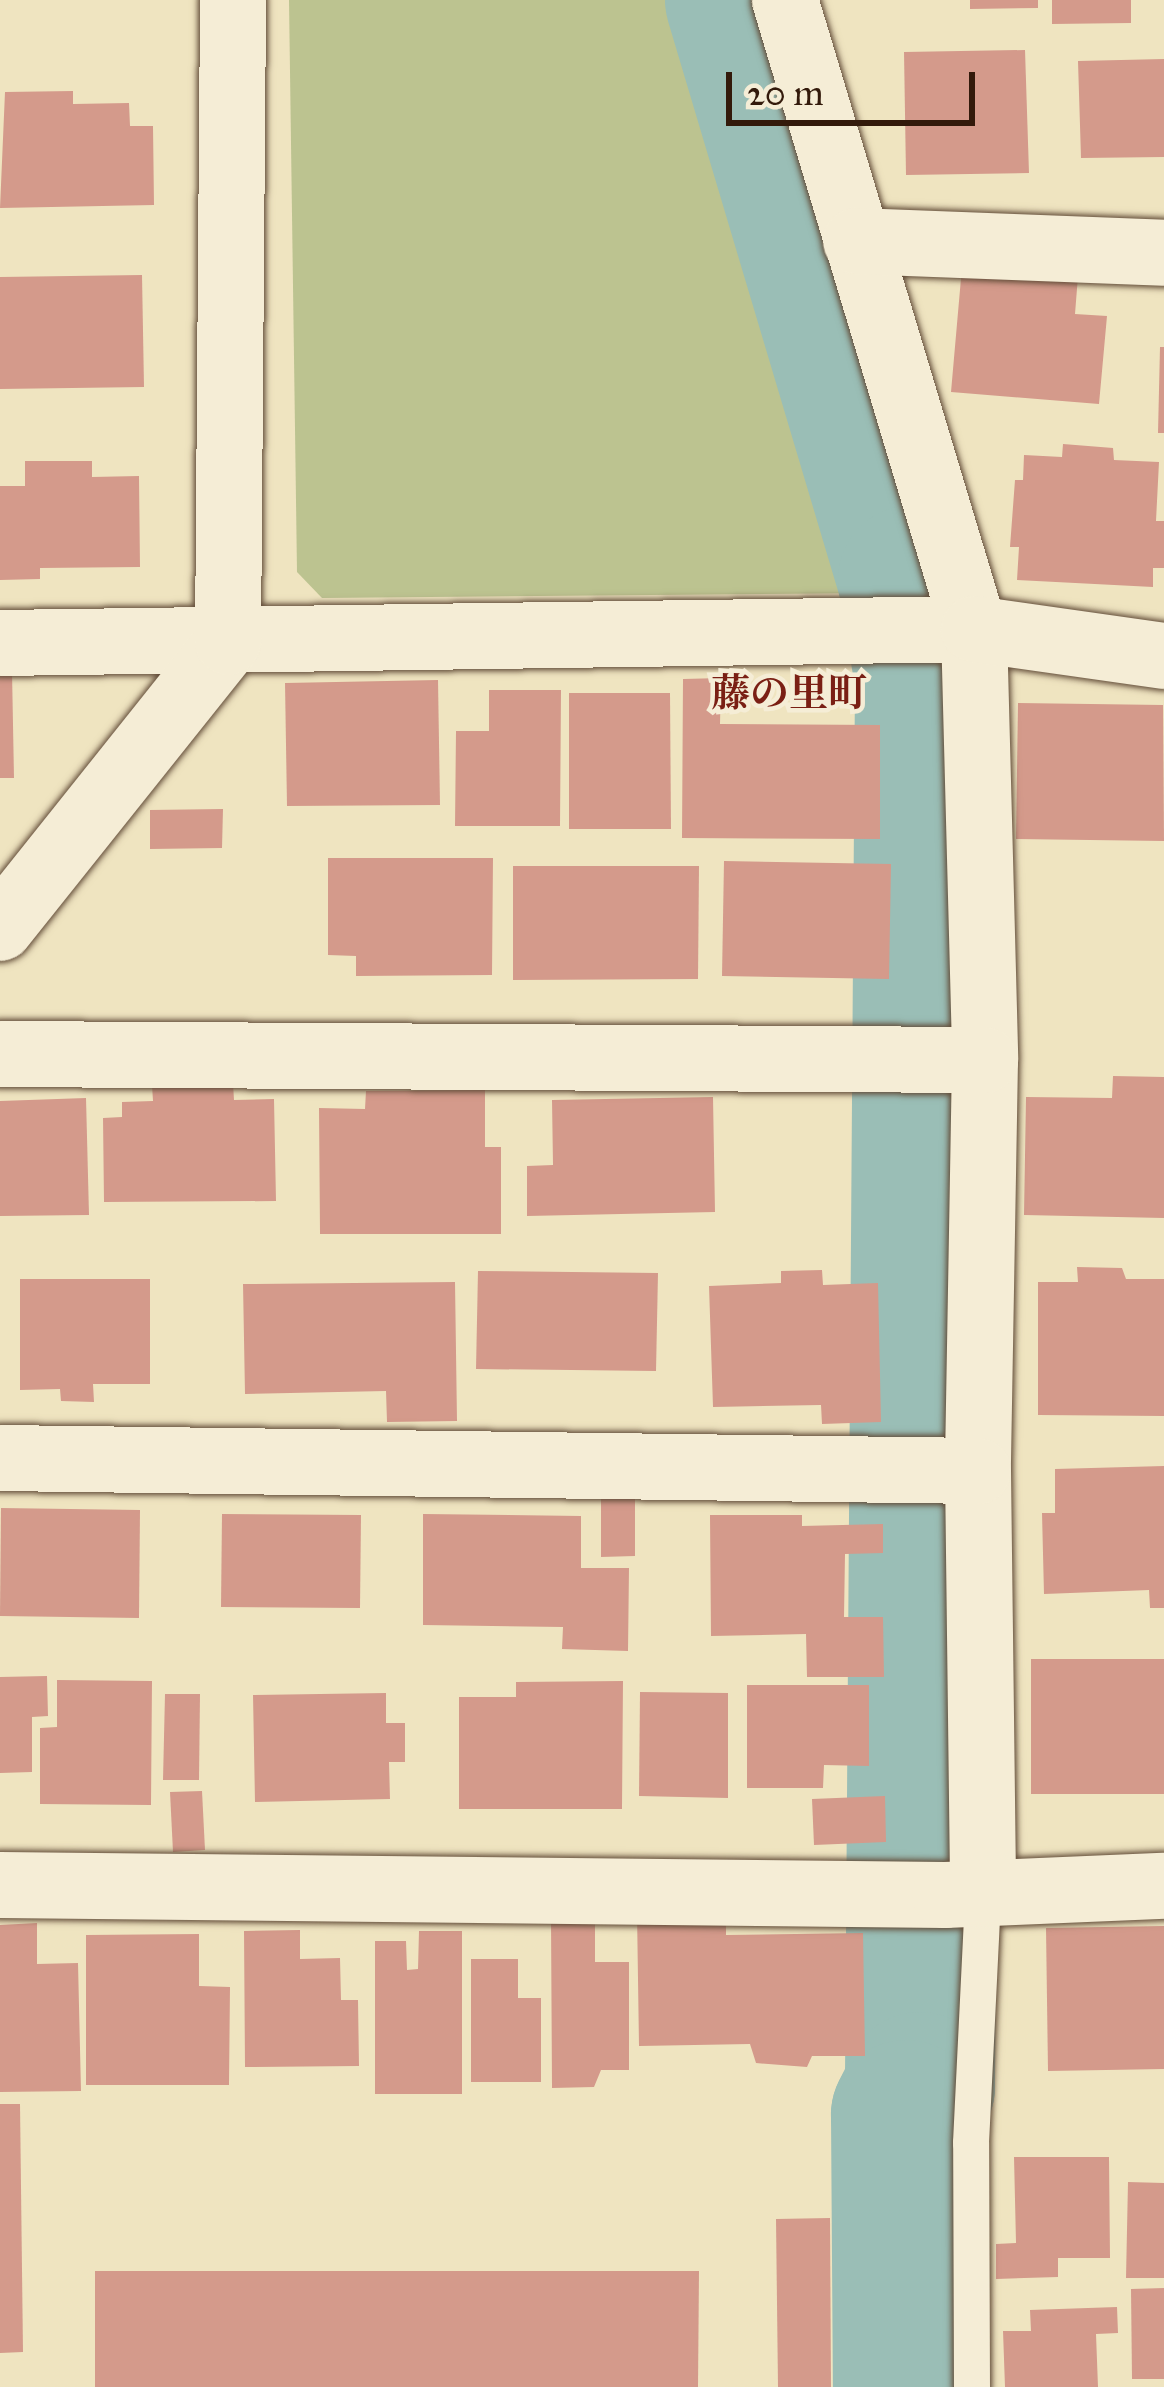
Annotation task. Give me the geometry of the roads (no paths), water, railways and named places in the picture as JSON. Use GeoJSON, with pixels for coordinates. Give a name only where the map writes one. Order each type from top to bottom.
{"type":"FeatureCollection","features":[{"type":"Feature","properties":{"kind":"street"},"geometry":{"type":"LineString","coordinates":[[0,928],[228,642],[236,166],[233,0]]}},
{"type":"Feature","properties":{"kind":"street"},"geometry":{"type":"LineString","coordinates":[[785,0],[856,241],[937,630],[946,1060],[966,1472],[940,1894]]}},
{"type":"Feature","properties":{"kind":"street"},"geometry":{"type":"LineString","coordinates":[[856,241],[1164,253]]}},
{"type":"Feature","properties":{"kind":"street"},"geometry":{"type":"LineString","coordinates":[[0,643],[937,630],[1164,656]]}},
{"type":"Feature","properties":{"kind":"street"},"geometry":{"type":"LineString","coordinates":[[0,1054],[946,1060]]}},
{"type":"Feature","properties":{"kind":"street"},"geometry":{"type":"LineString","coordinates":[[0,1458],[966,1472]]}},
{"type":"Feature","properties":{"kind":"street"},"geometry":{"type":"LineString","coordinates":[[0,1886],[940,1894],[1164,1886]]}},
{"type":"Feature","properties":{"kind":"lane"},"geometry":{"type":"LineString","coordinates":[[940,1894],[971,2143],[973,2387]]}},
{"type":"Feature","properties":{"kind":"waterway"},"geometry":{"type":"LineString","coordinates":[[740,0],[913,580],[930,680],[920,2087],[906,2115],[908,2387]]}},
{"type":"Feature","properties":{"kind":"district","name":"藤の里町"},"geometry":{"type":"Point","coordinates":[789,693]}}]}
